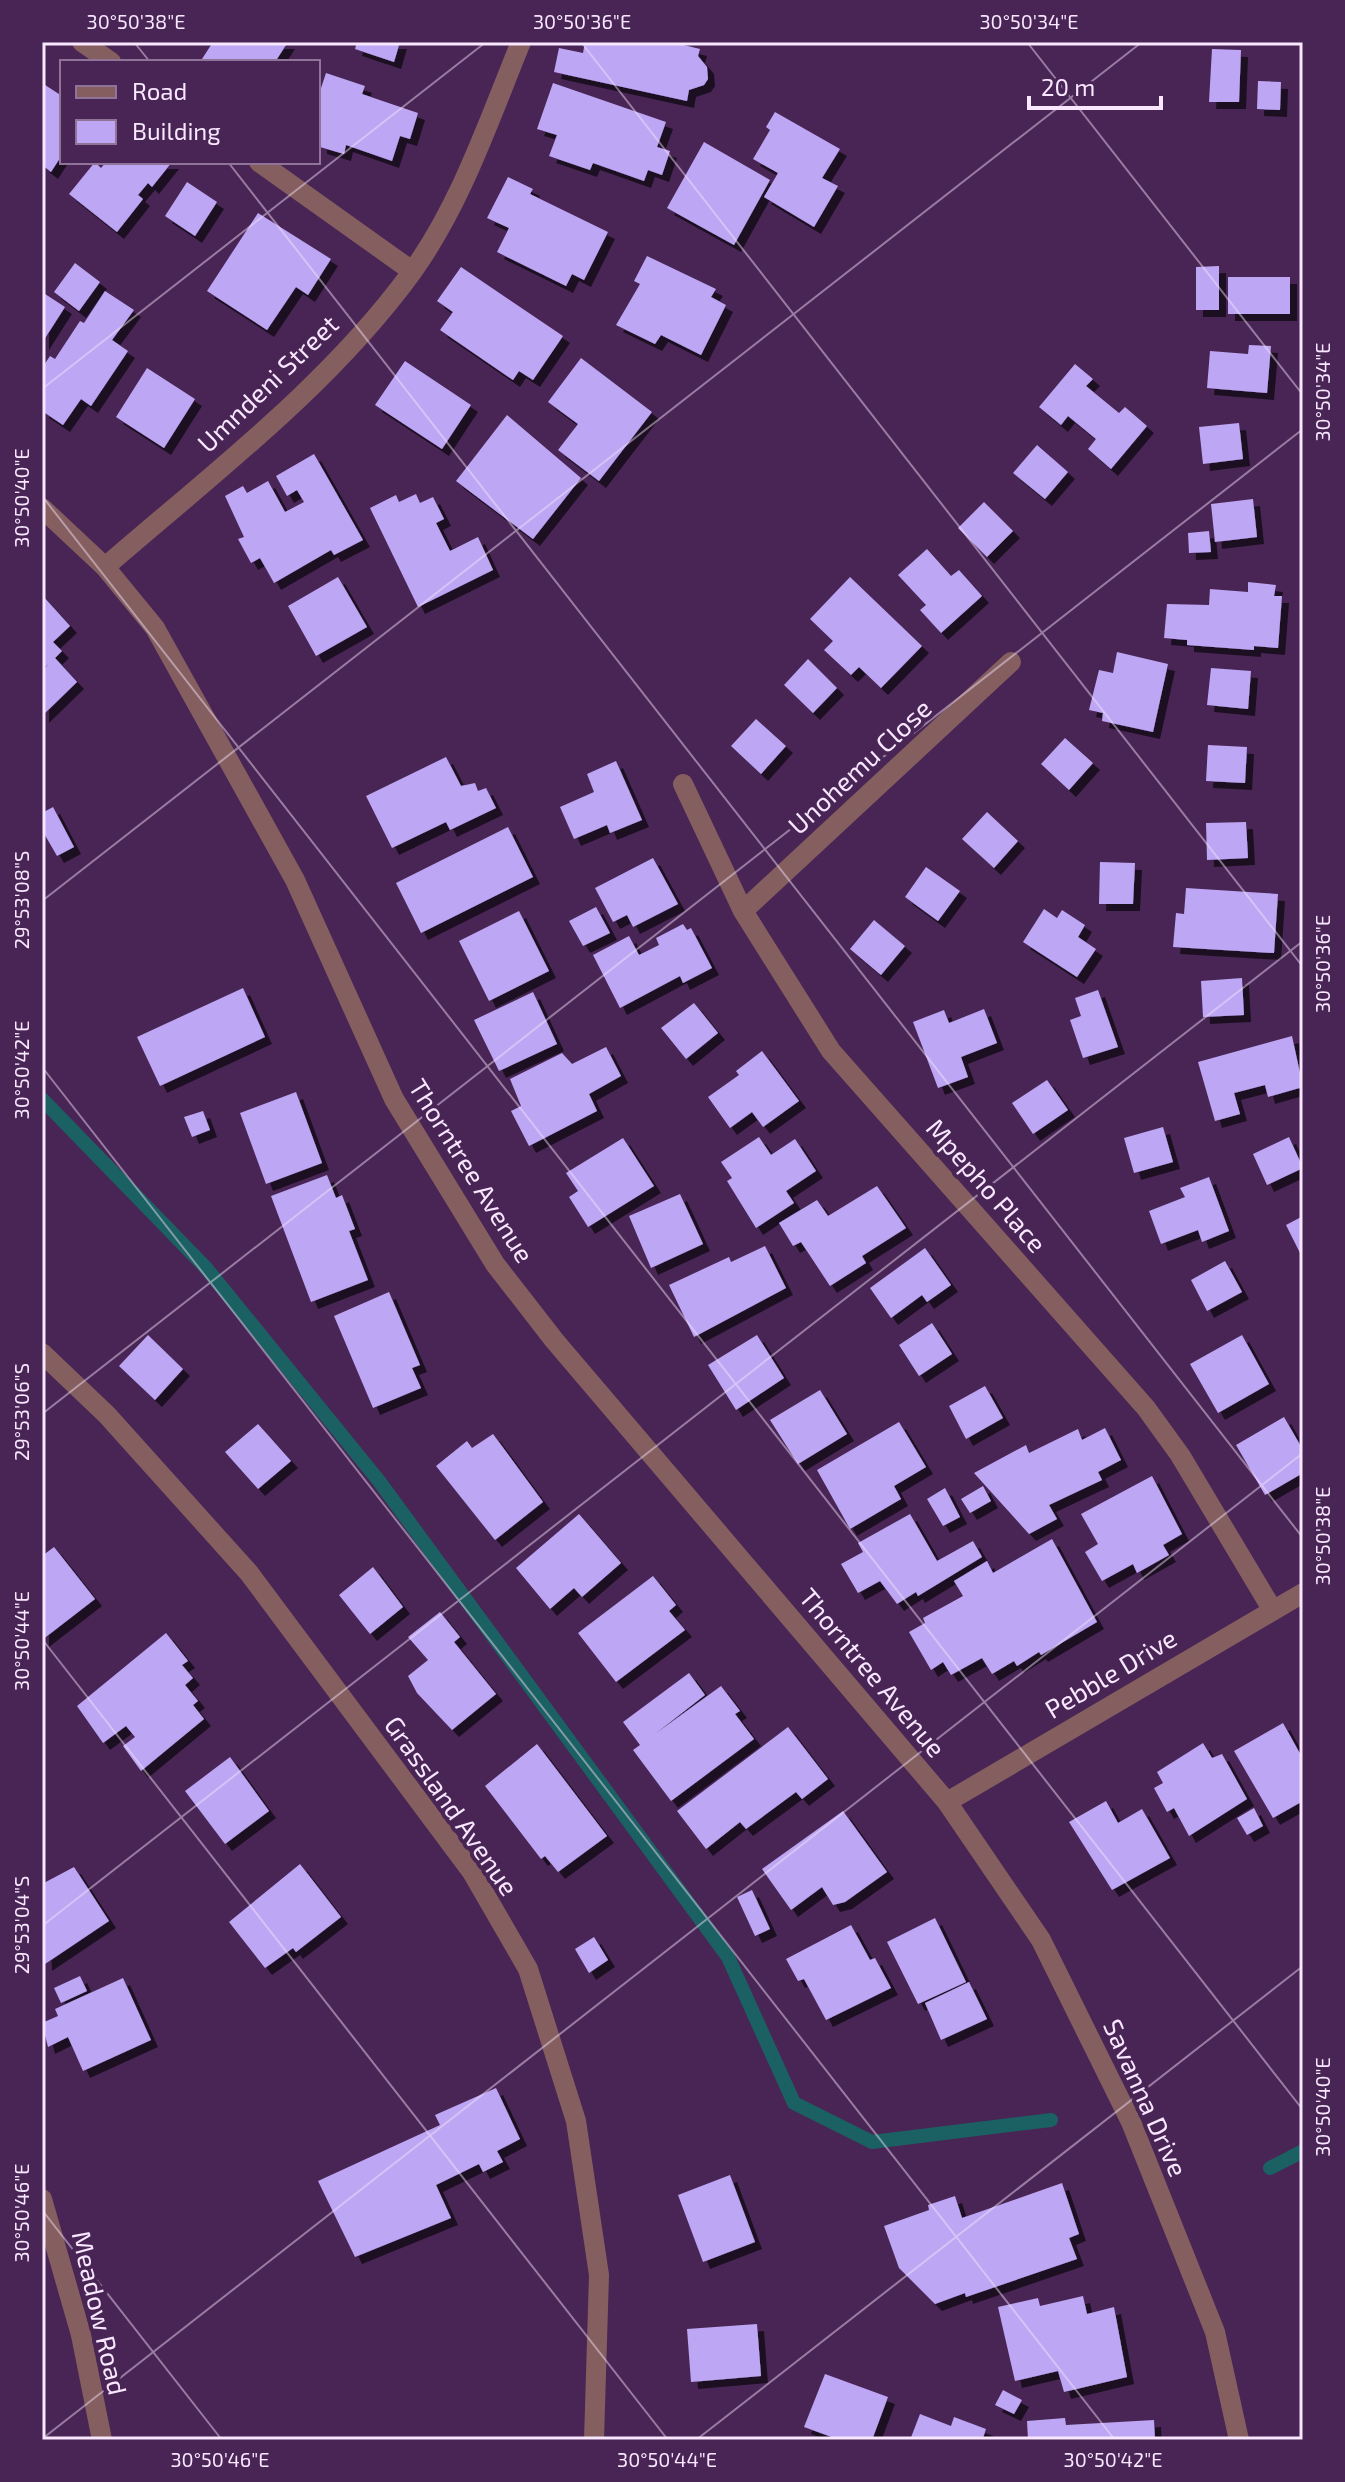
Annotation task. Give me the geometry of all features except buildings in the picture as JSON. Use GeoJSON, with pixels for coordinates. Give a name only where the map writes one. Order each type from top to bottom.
{"type":"FeatureCollection","features":[{"type":"Feature","properties":{"kind":"street"},"geometry":{"type":"LineString","coordinates":[[82,42],[108,60]]}},
{"type":"Feature","properties":{"kind":"street","name":"Umndeni Street"},"geometry":{"type":"LineString","coordinates":[[105,567],[332,367],[412,271],[461,187],[521,42]]}},
{"type":"Feature","properties":{"kind":"street"},"geometry":{"type":"LineString","coordinates":[[262,164],[412,271]]}},
{"type":"Feature","properties":{"kind":"street","name":"Thorntree Avenue"},"geometry":{"type":"LineString","coordinates":[[42,508],[105,567],[155,628],[295,880],[394,1099],[495,1264],[554,1340],[947,1802]]}},
{"type":"Feature","properties":{"kind":"street","name":"Unohemu Close"},"geometry":{"type":"LineString","coordinates":[[743,911],[1011,662]]}},
{"type":"Feature","properties":{"kind":"street","name":"Mpepho Place"},"geometry":{"type":"LineString","coordinates":[[683,784],[743,911],[831,1051],[1146,1408],[1180,1455],[1272,1609]]}},
{"type":"Feature","properties":{"kind":"street","name":"Grassland Avenue"},"geometry":{"type":"LineString","coordinates":[[42,1353],[107,1415],[249,1573],[472,1872],[528,1969],[576,2121],[599,2275],[594,2440]]}},
{"type":"Feature","properties":{"kind":"street","name":"Pebble Drive"},"geometry":{"type":"LineString","coordinates":[[947,1802],[1303,1593]]}},
{"type":"Feature","properties":{"kind":"street","name":"Savanna Drive"},"geometry":{"type":"LineString","coordinates":[[947,1802],[1041,1940],[1131,2122],[1215,2332],[1239,2440]]}},
{"type":"Feature","properties":{"kind":"street","name":"Meadow Road"},"geometry":{"type":"LineString","coordinates":[[42,2199],[81,2335],[102,2440]]}},
{"type":"Feature","properties":{"kind":"waterway"},"geometry":{"type":"LineString","coordinates":[[42,1099],[207,1269],[379,1481],[728,1957],[794,2103],[872,2142],[1051,2120]]}},
{"type":"Feature","properties":{"kind":"waterway"},"geometry":{"type":"LineString","coordinates":[[1270,2168],[1303,2151]]}}]}
